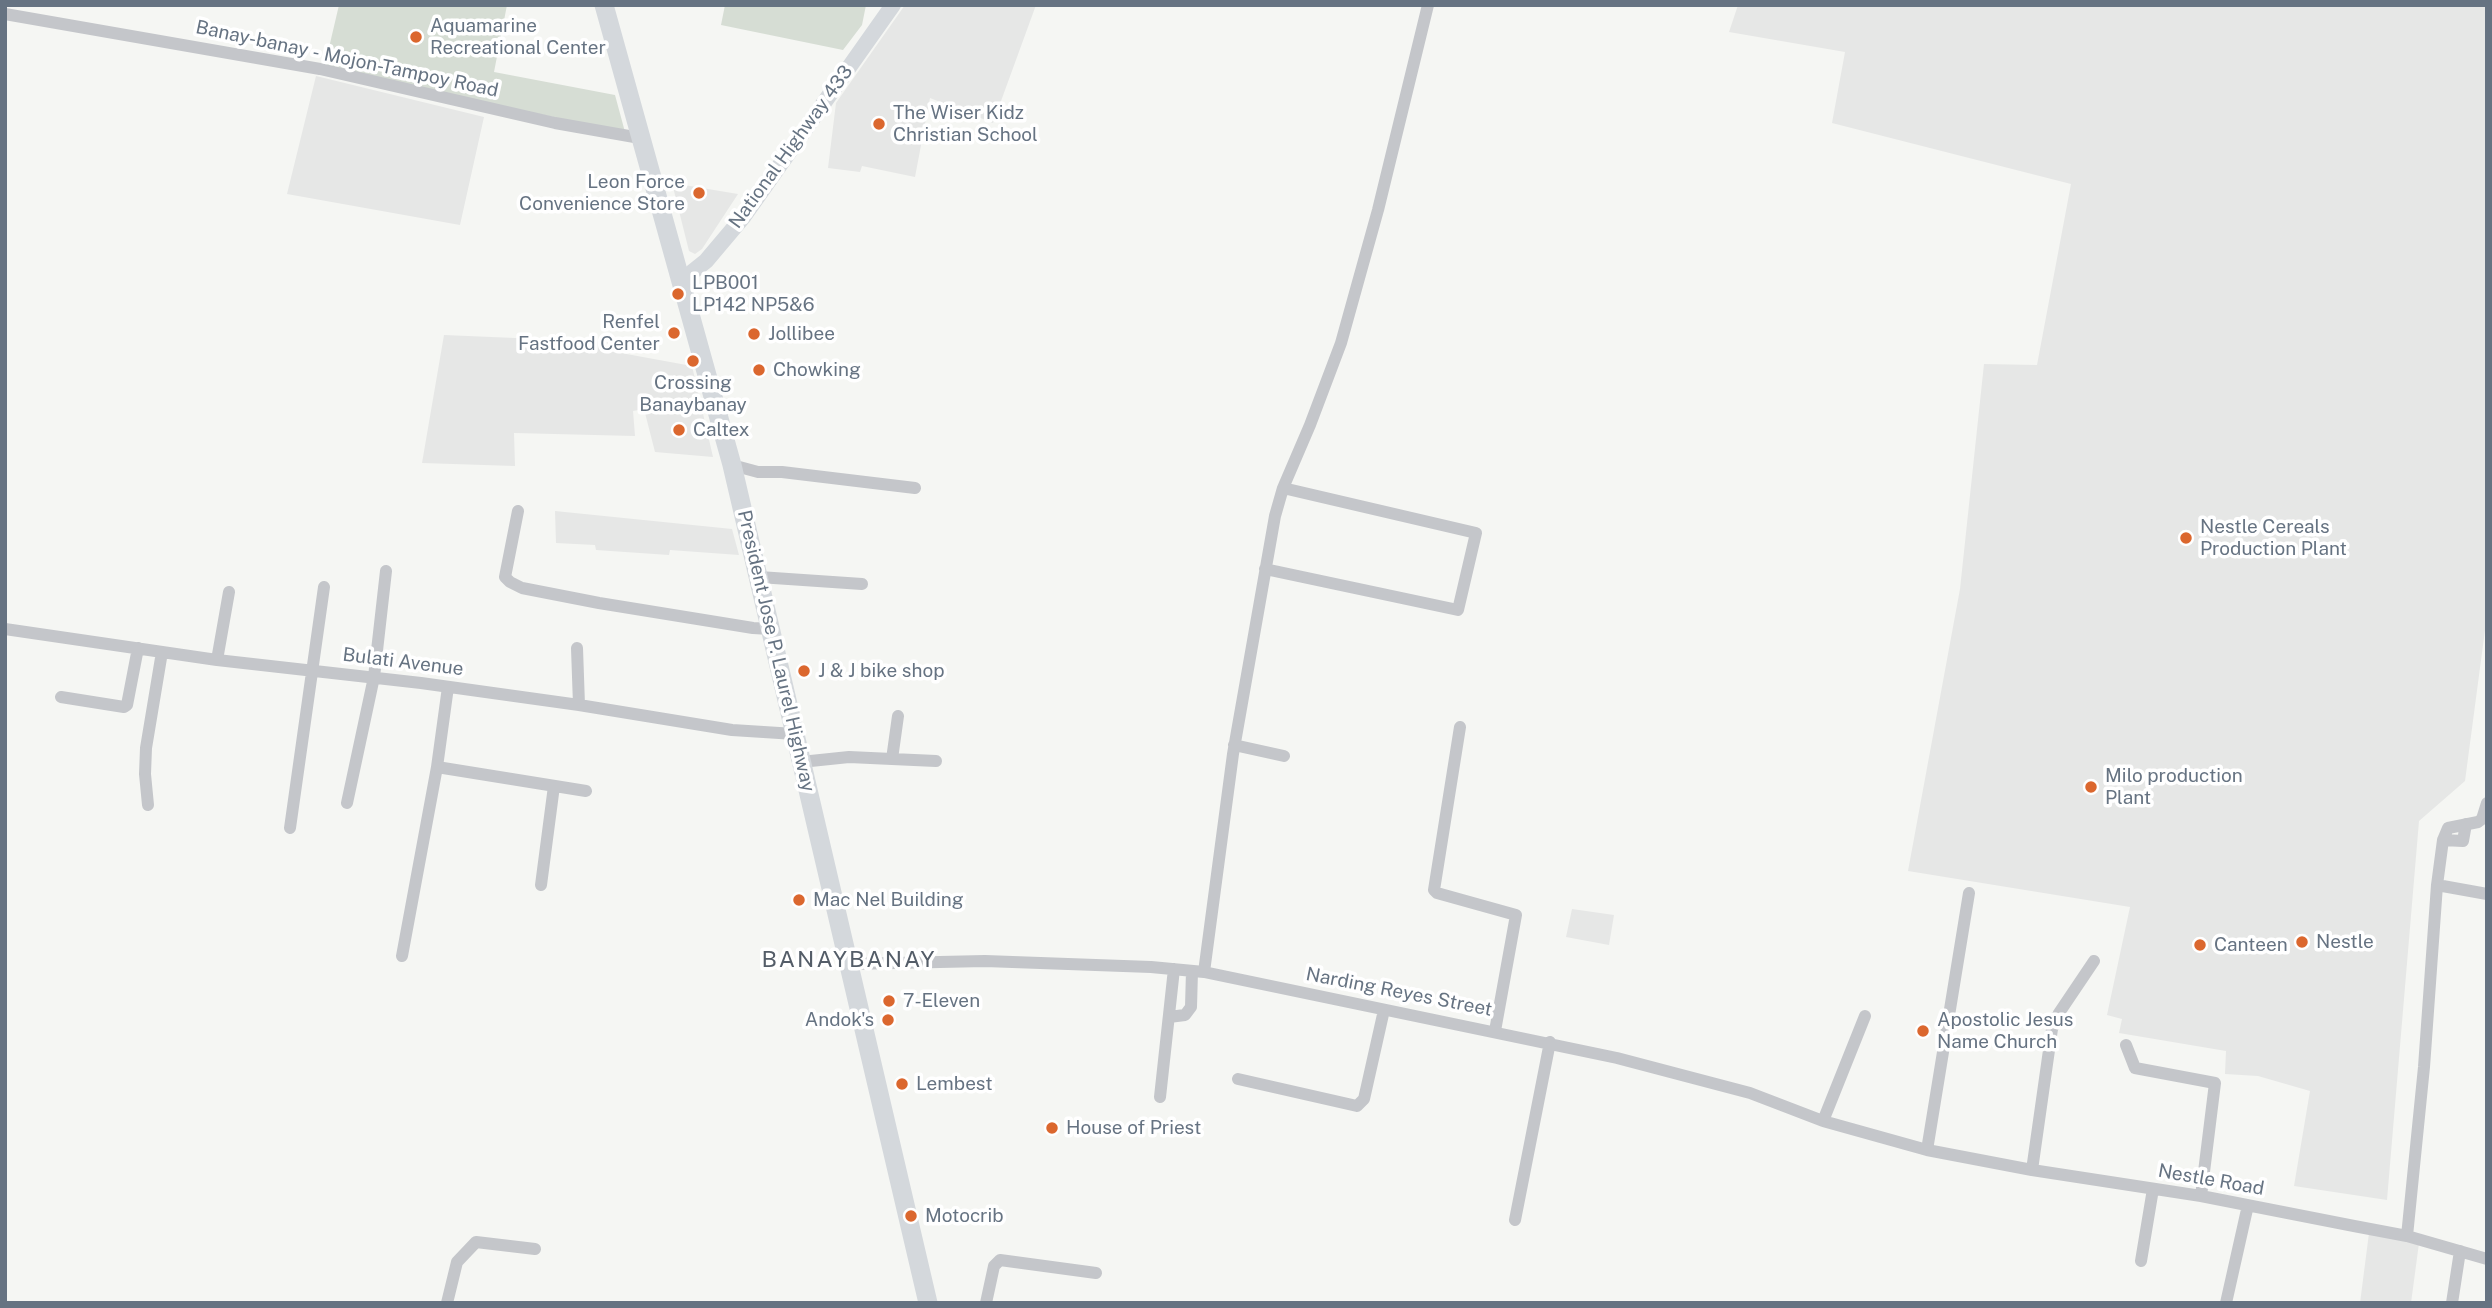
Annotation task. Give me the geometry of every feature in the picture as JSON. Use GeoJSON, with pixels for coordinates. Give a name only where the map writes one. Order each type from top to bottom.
{"type":"FeatureCollection","features":[{"type":"Feature","properties":{"kind":"highway","name":"President Jose P. Laurel Highway"},"geometry":{"type":"LineString","coordinates":[[604,5],[732,465],[928,1303]]}},
{"type":"Feature","properties":{"kind":"main road","name":"National Highway 433"},"geometry":{"type":"LineString","coordinates":[[681,281],[706,261],[744,216],[893,5]]}},
{"type":"Feature","properties":{"kind":"street"},"geometry":{"type":"LineString","coordinates":[[1169,1017],[1185,1015],[1191,1007],[1265,569],[1283,488],[1341,343],[1378,210],[1428,5]]}},
{"type":"Feature","properties":{"kind":"street","name":"Banay-banay - Mojon-Tampoy Road"},"geometry":{"type":"LineString","coordinates":[[5,15],[320,69],[555,123],[640,138]]}},
{"type":"Feature","properties":{"kind":"street"},"geometry":{"type":"LineString","coordinates":[[732,465],[758,472],[782,472],[915,488]]}},
{"type":"Feature","properties":{"kind":"street"},"geometry":{"type":"LineString","coordinates":[[1265,569],[1458,610],[1476,533],[1283,488]]}},
{"type":"Feature","properties":{"kind":"street"},"geometry":{"type":"LineString","coordinates":[[518,511],[505,577],[510,582],[598,603],[771,629]]}},
{"type":"Feature","properties":{"kind":"street"},"geometry":{"type":"LineString","coordinates":[[346,803],[374,677],[386,571]]}},
{"type":"Feature","properties":{"kind":"street"},"geometry":{"type":"LineString","coordinates":[[759,577],[862,584]]}},
{"type":"Feature","properties":{"kind":"street"},"geometry":{"type":"LineString","coordinates":[[290,828],[324,587]]}},
{"type":"Feature","properties":{"kind":"street"},"geometry":{"type":"LineString","coordinates":[[218,660],[229,592]]}},
{"type":"Feature","properties":{"kind":"street","name":"Bulati Avenue"},"geometry":{"type":"LineString","coordinates":[[5,629],[218,660],[374,677],[579,705],[732,730],[795,734]]}},
{"type":"Feature","properties":{"kind":"street"},"geometry":{"type":"LineString","coordinates":[[61,697],[124,707],[127,705],[138,648]]}},
{"type":"Feature","properties":{"kind":"street"},"geometry":{"type":"LineString","coordinates":[[578,648],[579,705]]}},
{"type":"Feature","properties":{"kind":"street"},"geometry":{"type":"LineString","coordinates":[[148,806],[146,748],[162,652]]}},
{"type":"Feature","properties":{"kind":"street"},"geometry":{"type":"LineString","coordinates":[[402,956],[437,768],[448,687]]}},
{"type":"Feature","properties":{"kind":"street"},"geometry":{"type":"LineString","coordinates":[[892,758],[898,716]]}},
{"type":"Feature","properties":{"kind":"street"},"geometry":{"type":"LineString","coordinates":[[1460,727],[1434,890],[1516,915],[1495,1031]]}},
{"type":"Feature","properties":{"kind":"street"},"geometry":{"type":"LineString","coordinates":[[1234,746],[1284,756]]}},
{"type":"Feature","properties":{"kind":"street"},"geometry":{"type":"LineString","coordinates":[[801,762],[849,757],[936,761]]}},
{"type":"Feature","properties":{"kind":"street"},"geometry":{"type":"LineString","coordinates":[[437,768],[586,791]]}},
{"type":"Feature","properties":{"kind":"street"},"geometry":{"type":"LineString","coordinates":[[541,885],[554,786]]}},
{"type":"Feature","properties":{"kind":"street"},"geometry":{"type":"LineString","coordinates":[[2407,1236],[2443,840],[2448,828],[2482,819],[2487,803]]}},
{"type":"Feature","properties":{"kind":"street"},"geometry":{"type":"LineString","coordinates":[[2437,885],[2487,894]]}},
{"type":"Feature","properties":{"kind":"street"},"geometry":{"type":"LineString","coordinates":[[1927,1150],[1969,893]]}},
{"type":"Feature","properties":{"kind":"street","name":"Narding Reyes Street"},"geometry":{"type":"LineString","coordinates":[[849,964],[985,961],[1198,971],[1550,1042],[1750,1093],[1823,1121],[1927,1150]]}},
{"type":"Feature","properties":{"kind":"street"},"geometry":{"type":"LineString","coordinates":[[2032,1170],[2052,1029],[2059,1013],[2094,961]]}},
{"type":"Feature","properties":{"kind":"street"},"geometry":{"type":"LineString","coordinates":[[1160,1097],[1174,969]]}},
{"type":"Feature","properties":{"kind":"street"},"geometry":{"type":"LineString","coordinates":[[1238,1079],[1357,1105],[1364,1099],[1384,1010]]}},
{"type":"Feature","properties":{"kind":"street"},"geometry":{"type":"LineString","coordinates":[[1823,1121],[1865,1016]]}},
{"type":"Feature","properties":{"kind":"street"},"geometry":{"type":"LineString","coordinates":[[1515,1220],[1550,1042]]}},
{"type":"Feature","properties":{"kind":"street"},"geometry":{"type":"LineString","coordinates":[[2126,1045],[2135,1068],[2216,1083],[2201,1196]]}},
{"type":"Feature","properties":{"kind":"street","name":"Nestle Road"},"geometry":{"type":"LineString","coordinates":[[1927,1150],[2248,1205],[2407,1236],[2487,1259]]}},
{"type":"Feature","properties":{"kind":"street"},"geometry":{"type":"LineString","coordinates":[[2141,1261],[2153,1189]]}},
{"type":"Feature","properties":{"kind":"street"},"geometry":{"type":"LineString","coordinates":[[2226,1303],[2248,1205]]}},
{"type":"Feature","properties":{"kind":"street"},"geometry":{"type":"LineString","coordinates":[[447,1303],[457,1262],[476,1242],[535,1249]]}},
{"type":"Feature","properties":{"kind":"street"},"geometry":{"type":"LineString","coordinates":[[2452,1303],[2460,1251]]}},
{"type":"Feature","properties":{"kind":"street"},"geometry":{"type":"LineString","coordinates":[[986,1303],[994,1266],[1000,1260],[1096,1273]]}},
{"type":"Feature","properties":{"kind":"shaded area","name":"Aquamarine Recreational Center"},"geometry":{"type":"Polygon","coordinates":[[[339,5],[507,5],[494,72],[615,95],[625,132],[324,69],[339,5]]]}},
{"type":"Feature","properties":{"kind":"shaded area"},"geometry":{"type":"Polygon","coordinates":[[[725,5],[866,5],[862,25],[843,50],[721,25],[725,5]]]}},
{"type":"Feature","properties":{"kind":"shaded area"},"geometry":{"type":"Polygon","coordinates":[[[905,5],[1036,5],[993,123],[930,98],[915,177],[862,166],[860,172],[828,168],[836,103],[905,5]]]}},
{"type":"Feature","properties":{"kind":"shaded area"},"geometry":{"type":"Polygon","coordinates":[[[1738,5],[2487,5],[2487,615],[2465,781],[2419,821],[2387,1200],[2294,1186],[2310,1091],[2258,1076],[2225,1074],[2226,1051],[2119,1033],[2122,1019],[2107,1015],[2130,907],[1908,871],[1960,589],[1984,364],[2037,365],[2071,184],[1832,123],[1845,52],[1729,32],[1738,5]]]}},
{"type":"Feature","properties":{"kind":"shaded area"},"geometry":{"type":"Polygon","coordinates":[[[316,76],[484,117],[460,225],[287,194],[316,76]]]}},
{"type":"Feature","properties":{"kind":"shaded area"},"geometry":{"type":"Polygon","coordinates":[[[684,185],[738,194],[702,249],[695,254],[689,251],[673,187],[684,185]]]}},
{"type":"Feature","properties":{"kind":"shaded area"},"geometry":{"type":"Polygon","coordinates":[[[444,335],[610,342],[610,351],[692,366],[713,457],[655,452],[644,409],[633,411],[635,436],[514,433],[515,466],[422,463],[444,335]]]}},
{"type":"Feature","properties":{"kind":"shaded area"},"geometry":{"type":"Polygon","coordinates":[[[555,511],[732,529],[739,555],[670,550],[669,555],[596,550],[595,545],[556,543],[555,511]]]}},
{"type":"Feature","properties":{"kind":"shaded area"},"geometry":{"type":"Polygon","coordinates":[[[1572,909],[1614,915],[1609,945],[1566,937],[1572,909]]]}},
{"type":"Feature","properties":{"kind":"shaded area"},"geometry":{"type":"Polygon","coordinates":[[[2369,1233],[2419,1243],[2411,1303],[2360,1303],[2369,1233]]]}},
{"type":"Feature","properties":{"kind":"place","name":"Aquamarine Recreational Center"},"geometry":{"type":"Point","coordinates":[416,37]}},
{"type":"Feature","properties":{"kind":"place","name":"The Wiser Kidz Christian School"},"geometry":{"type":"Point","coordinates":[879,124]}},
{"type":"Feature","properties":{"kind":"place","name":"Leon Force Convenience Store"},"geometry":{"type":"Point","coordinates":[699,193]}},
{"type":"Feature","properties":{"kind":"place","name":"LPB001 LP142 NP5&6"},"geometry":{"type":"Point","coordinates":[678,294]}},
{"type":"Feature","properties":{"kind":"place","name":"Renfel Fastfood Center"},"geometry":{"type":"Point","coordinates":[674,333]}},
{"type":"Feature","properties":{"kind":"place","name":"Jollibee"},"geometry":{"type":"Point","coordinates":[754,334]}},
{"type":"Feature","properties":{"kind":"place","name":"Crossing Banaybanay"},"geometry":{"type":"Point","coordinates":[693,361]}},
{"type":"Feature","properties":{"kind":"place","name":"Chowking"},"geometry":{"type":"Point","coordinates":[759,370]}},
{"type":"Feature","properties":{"kind":"place","name":"Caltex"},"geometry":{"type":"Point","coordinates":[679,430]}},
{"type":"Feature","properties":{"kind":"place","name":"Nestle Cereals Production Plant"},"geometry":{"type":"Point","coordinates":[2186,538]}},
{"type":"Feature","properties":{"kind":"place","name":"J & J bike shop"},"geometry":{"type":"Point","coordinates":[804,671]}},
{"type":"Feature","properties":{"kind":"place","name":"Milo production Plant"},"geometry":{"type":"Point","coordinates":[2091,787]}},
{"type":"Feature","properties":{"kind":"place","name":"Mac Nel Building"},"geometry":{"type":"Point","coordinates":[799,900]}},
{"type":"Feature","properties":{"kind":"place","name":"Nestle"},"geometry":{"type":"Point","coordinates":[2302,942]}},
{"type":"Feature","properties":{"kind":"place","name":"Canteen"},"geometry":{"type":"Point","coordinates":[2200,945]}},
{"type":"Feature","properties":{"kind":"place","name":"7-Eleven"},"geometry":{"type":"Point","coordinates":[889,1001]}},
{"type":"Feature","properties":{"kind":"place","name":"Andok's"},"geometry":{"type":"Point","coordinates":[888,1020]}},
{"type":"Feature","properties":{"kind":"place","name":"Apostolic Jesus Name Church"},"geometry":{"type":"Point","coordinates":[1923,1031]}},
{"type":"Feature","properties":{"kind":"place","name":"Lembest"},"geometry":{"type":"Point","coordinates":[902,1084]}},
{"type":"Feature","properties":{"kind":"place","name":"House of Priest"},"geometry":{"type":"Point","coordinates":[1052,1128]}},
{"type":"Feature","properties":{"kind":"place","name":"Motocrib"},"geometry":{"type":"Point","coordinates":[911,1216]}},
{"type":"Feature","properties":{"kind":"district","name":"BANAYBANAY"},"geometry":{"type":"Point","coordinates":[849,960]}}]}
